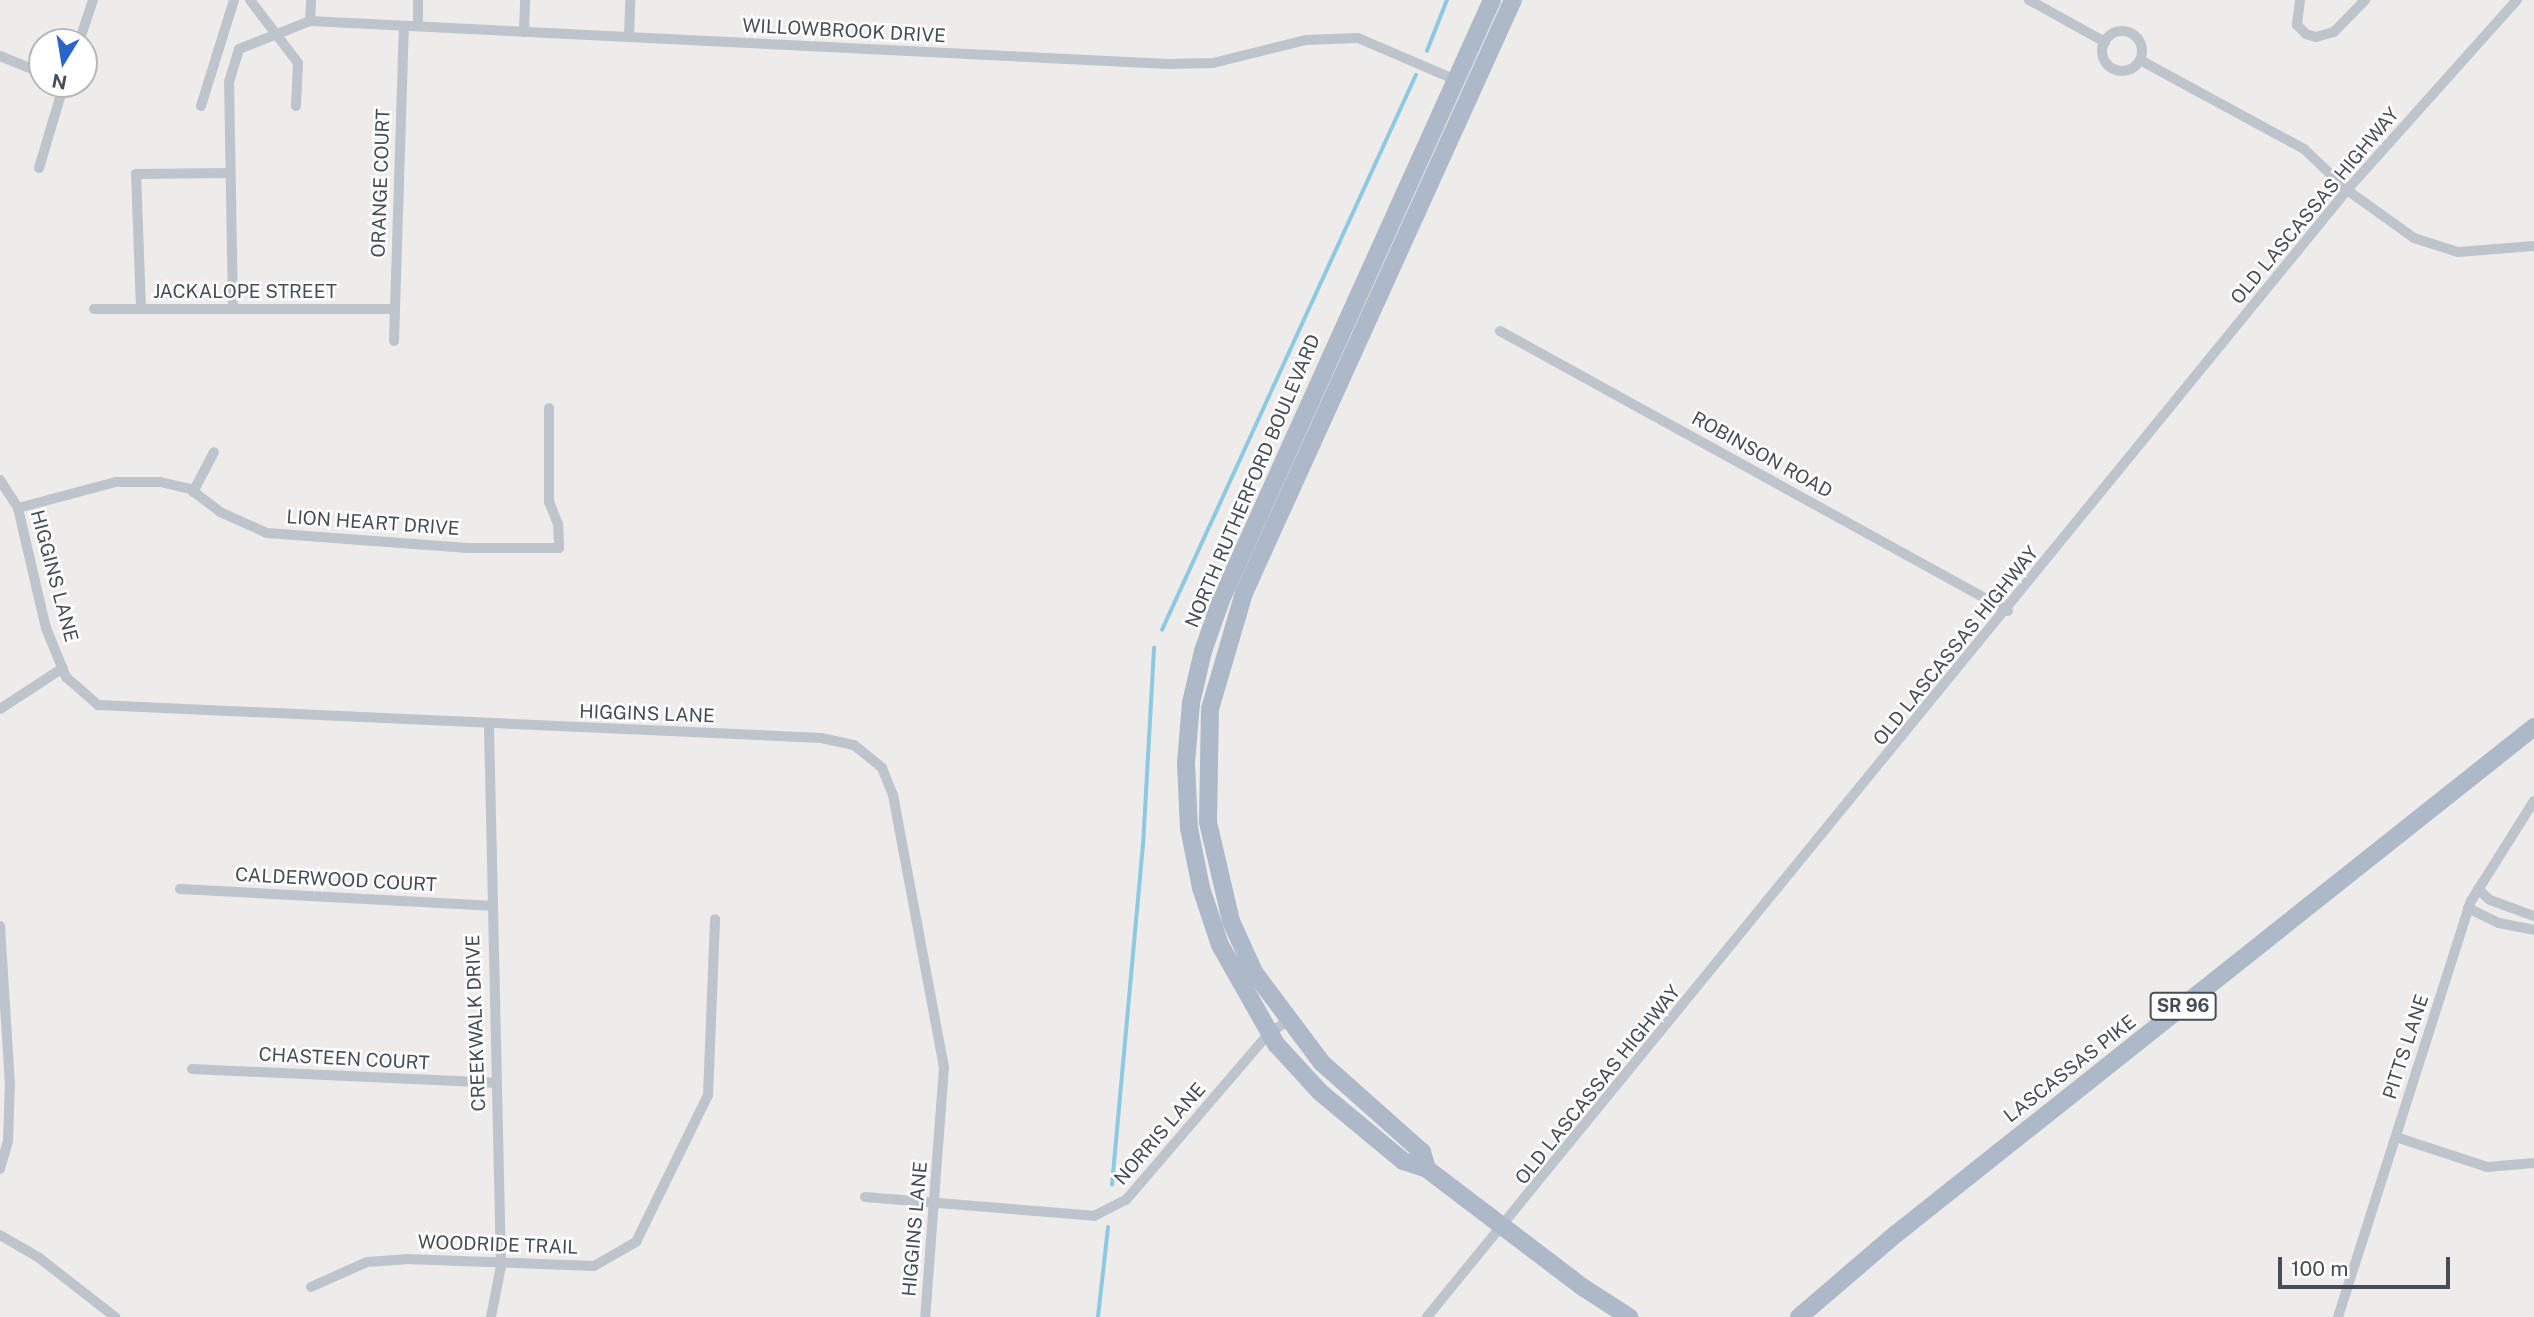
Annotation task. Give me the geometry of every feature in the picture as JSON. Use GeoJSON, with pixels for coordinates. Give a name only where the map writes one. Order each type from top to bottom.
{"type":"FeatureCollection","features":[{"type":"Feature","properties":{"kind":"main road","name":"NORTH RUTHERFORD BOULEVARD"},"geometry":{"type":"LineString","coordinates":[[1492,0],[1231,576],[1203,651],[1191,703],[1186,763],[1189,828],[1201,888],[1220,945],[1269,1033],[1320,1092],[1404,1161],[1427,1169],[1629,1317]]}},
{"type":"Feature","properties":{"kind":"main road","name":"NORTH RUTHERFORD BOULEVARD"},"geometry":{"type":"LineString","coordinates":[[1427,1169],[1422,1152],[1352,1093],[1288,1021],[1254,972],[1231,921],[1208,822],[1210,709],[1244,593],[1513,0]]}},
{"type":"Feature","properties":{"kind":"main road","name":"LASCASSAS PIKE"},"geometry":{"type":"LineString","coordinates":[[1799,1317],[1896,1234],[2534,727]]}},
{"type":"Feature","properties":{"kind":"street"},"geometry":{"type":"LineString","coordinates":[[84,28],[93,0]]}},
{"type":"Feature","properties":{"kind":"street"},"geometry":{"type":"LineString","coordinates":[[201,106],[234,0]]}},
{"type":"Feature","properties":{"kind":"street"},"geometry":{"type":"LineString","coordinates":[[250,0],[298,63],[296,106]]}},
{"type":"Feature","properties":{"kind":"street"},"geometry":{"type":"LineString","coordinates":[[310,21],[312,0]]}},
{"type":"Feature","properties":{"kind":"street"},"geometry":{"type":"LineString","coordinates":[[418,0],[418,26]]}},
{"type":"Feature","properties":{"kind":"street"},"geometry":{"type":"LineString","coordinates":[[524,32],[525,0]]}},
{"type":"Feature","properties":{"kind":"street"},"geometry":{"type":"LineString","coordinates":[[629,37],[631,0]]}},
{"type":"Feature","properties":{"kind":"street"},"geometry":{"type":"LineString","coordinates":[[2029,0],[2105,42]]}},
{"type":"Feature","properties":{"kind":"street"},"geometry":{"type":"LineString","coordinates":[[2300,0],[2297,25],[2306,34],[2316,37],[2334,32],[2365,0]]}},
{"type":"Feature","properties":{"kind":"street","name":"OLD LASCASSAS HIGHWAY"},"geometry":{"type":"LineString","coordinates":[[1427,1317],[1504,1228],[2008,611],[2347,190],[2517,0]]}},
{"type":"Feature","properties":{"kind":"street","name":"WILLOWBROOK DRIVE"},"geometry":{"type":"LineString","coordinates":[[230,173],[226,95],[239,49],[310,21],[1168,64],[1213,63],[1306,40],[1358,38],[1456,80]]}},
{"type":"Feature","properties":{"kind":"street","name":"ORANGE COURT"},"geometry":{"type":"LineString","coordinates":[[394,341],[404,27]]}},
{"type":"Feature","properties":{"kind":"street"},"geometry":{"type":"LineString","coordinates":[[2119,32],[2133,34],[2141,45],[2140,60],[2131,69],[2113,69],[2102,53],[2105,42],[2119,32]]}},
{"type":"Feature","properties":{"kind":"street"},"geometry":{"type":"LineString","coordinates":[[0,56],[28,67]]}},
{"type":"Feature","properties":{"kind":"street"},"geometry":{"type":"LineString","coordinates":[[2140,60],[2304,149],[2347,190],[2414,238],[2458,252],[2534,246]]}},
{"type":"Feature","properties":{"kind":"street"},"geometry":{"type":"LineString","coordinates":[[38,167],[60,98]]}},
{"type":"Feature","properties":{"kind":"street"},"geometry":{"type":"LineString","coordinates":[[141,309],[136,174],[230,173],[233,309]]}},
{"type":"Feature","properties":{"kind":"street","name":"JACKALOPE STREET"},"geometry":{"type":"LineString","coordinates":[[94,309],[395,309]]}},
{"type":"Feature","properties":{"kind":"street","name":"ROBINSON ROAD"},"geometry":{"type":"LineString","coordinates":[[1500,331],[2008,611]]}},
{"type":"Feature","properties":{"kind":"street","name":"LION HEART DRIVE"},"geometry":{"type":"LineString","coordinates":[[18,509],[116,482],[160,482],[193,492],[227,516],[267,533],[467,548],[559,548],[558,524],[549,502],[549,408]]}},
{"type":"Feature","properties":{"kind":"street"},"geometry":{"type":"LineString","coordinates":[[193,492],[214,452]]}},
{"type":"Feature","properties":{"kind":"street","name":"HIGGINS LANE"},"geometry":{"type":"LineString","coordinates":[[0,480],[18,509],[46,628],[63,668],[98,705],[123,710],[821,738],[854,745],[882,768],[893,795],[944,1067],[925,1317]]}},
{"type":"Feature","properties":{"kind":"street"},"geometry":{"type":"LineString","coordinates":[[0,709],[63,668]]}},
{"type":"Feature","properties":{"kind":"street","name":"CREEKWALK DRIVE"},"geometry":{"type":"LineString","coordinates":[[489,726],[501,1266],[491,1317]]}},
{"type":"Feature","properties":{"kind":"street","name":"PITTS LANE"},"geometry":{"type":"LineString","coordinates":[[2338,1317],[2468,908],[2534,801]]}},
{"type":"Feature","properties":{"kind":"street","name":"CALDERWOOD COURT"},"geometry":{"type":"LineString","coordinates":[[180,889],[491,906]]}},
{"type":"Feature","properties":{"kind":"street"},"geometry":{"type":"LineString","coordinates":[[2478,889],[2490,900],[2534,916]]}},
{"type":"Feature","properties":{"kind":"street"},"geometry":{"type":"LineString","coordinates":[[2468,908],[2499,923],[2534,930]]}},
{"type":"Feature","properties":{"kind":"street","name":"WOODRIDE TRAIL"},"geometry":{"type":"LineString","coordinates":[[310,1287],[367,1262],[406,1259],[501,1266],[594,1266],[636,1242],[708,1095],[715,919]]}},
{"type":"Feature","properties":{"kind":"street"},"geometry":{"type":"LineString","coordinates":[[0,926],[10,1083],[8,1142],[0,1169]]}},
{"type":"Feature","properties":{"kind":"street","name":"NORRIS LANE"},"geometry":{"type":"LineString","coordinates":[[865,1197],[1094,1216],[1126,1200],[1269,1033],[1288,1021]]}},
{"type":"Feature","properties":{"kind":"street","name":"CHASTEEN COURT"},"geometry":{"type":"LineString","coordinates":[[192,1069],[495,1083]]}},
{"type":"Feature","properties":{"kind":"street"},"geometry":{"type":"LineString","coordinates":[[2396,1137],[2487,1167],[2534,1163]]}},
{"type":"Feature","properties":{"kind":"street"},"geometry":{"type":"LineString","coordinates":[[0,1234],[60,1272],[116,1317]]}},
{"type":"Feature","properties":{"kind":"waterway"},"geometry":{"type":"LineString","coordinates":[[1427,51],[1447,0]]}},
{"type":"Feature","properties":{"kind":"waterway"},"geometry":{"type":"LineString","coordinates":[[1162,630],[1416,75]]}},
{"type":"Feature","properties":{"kind":"waterway"},"geometry":{"type":"LineString","coordinates":[[1112,1185],[1143,846],[1154,648]]}},
{"type":"Feature","properties":{"kind":"waterway"},"geometry":{"type":"LineString","coordinates":[[1098,1317],[1108,1228]]}}]}
